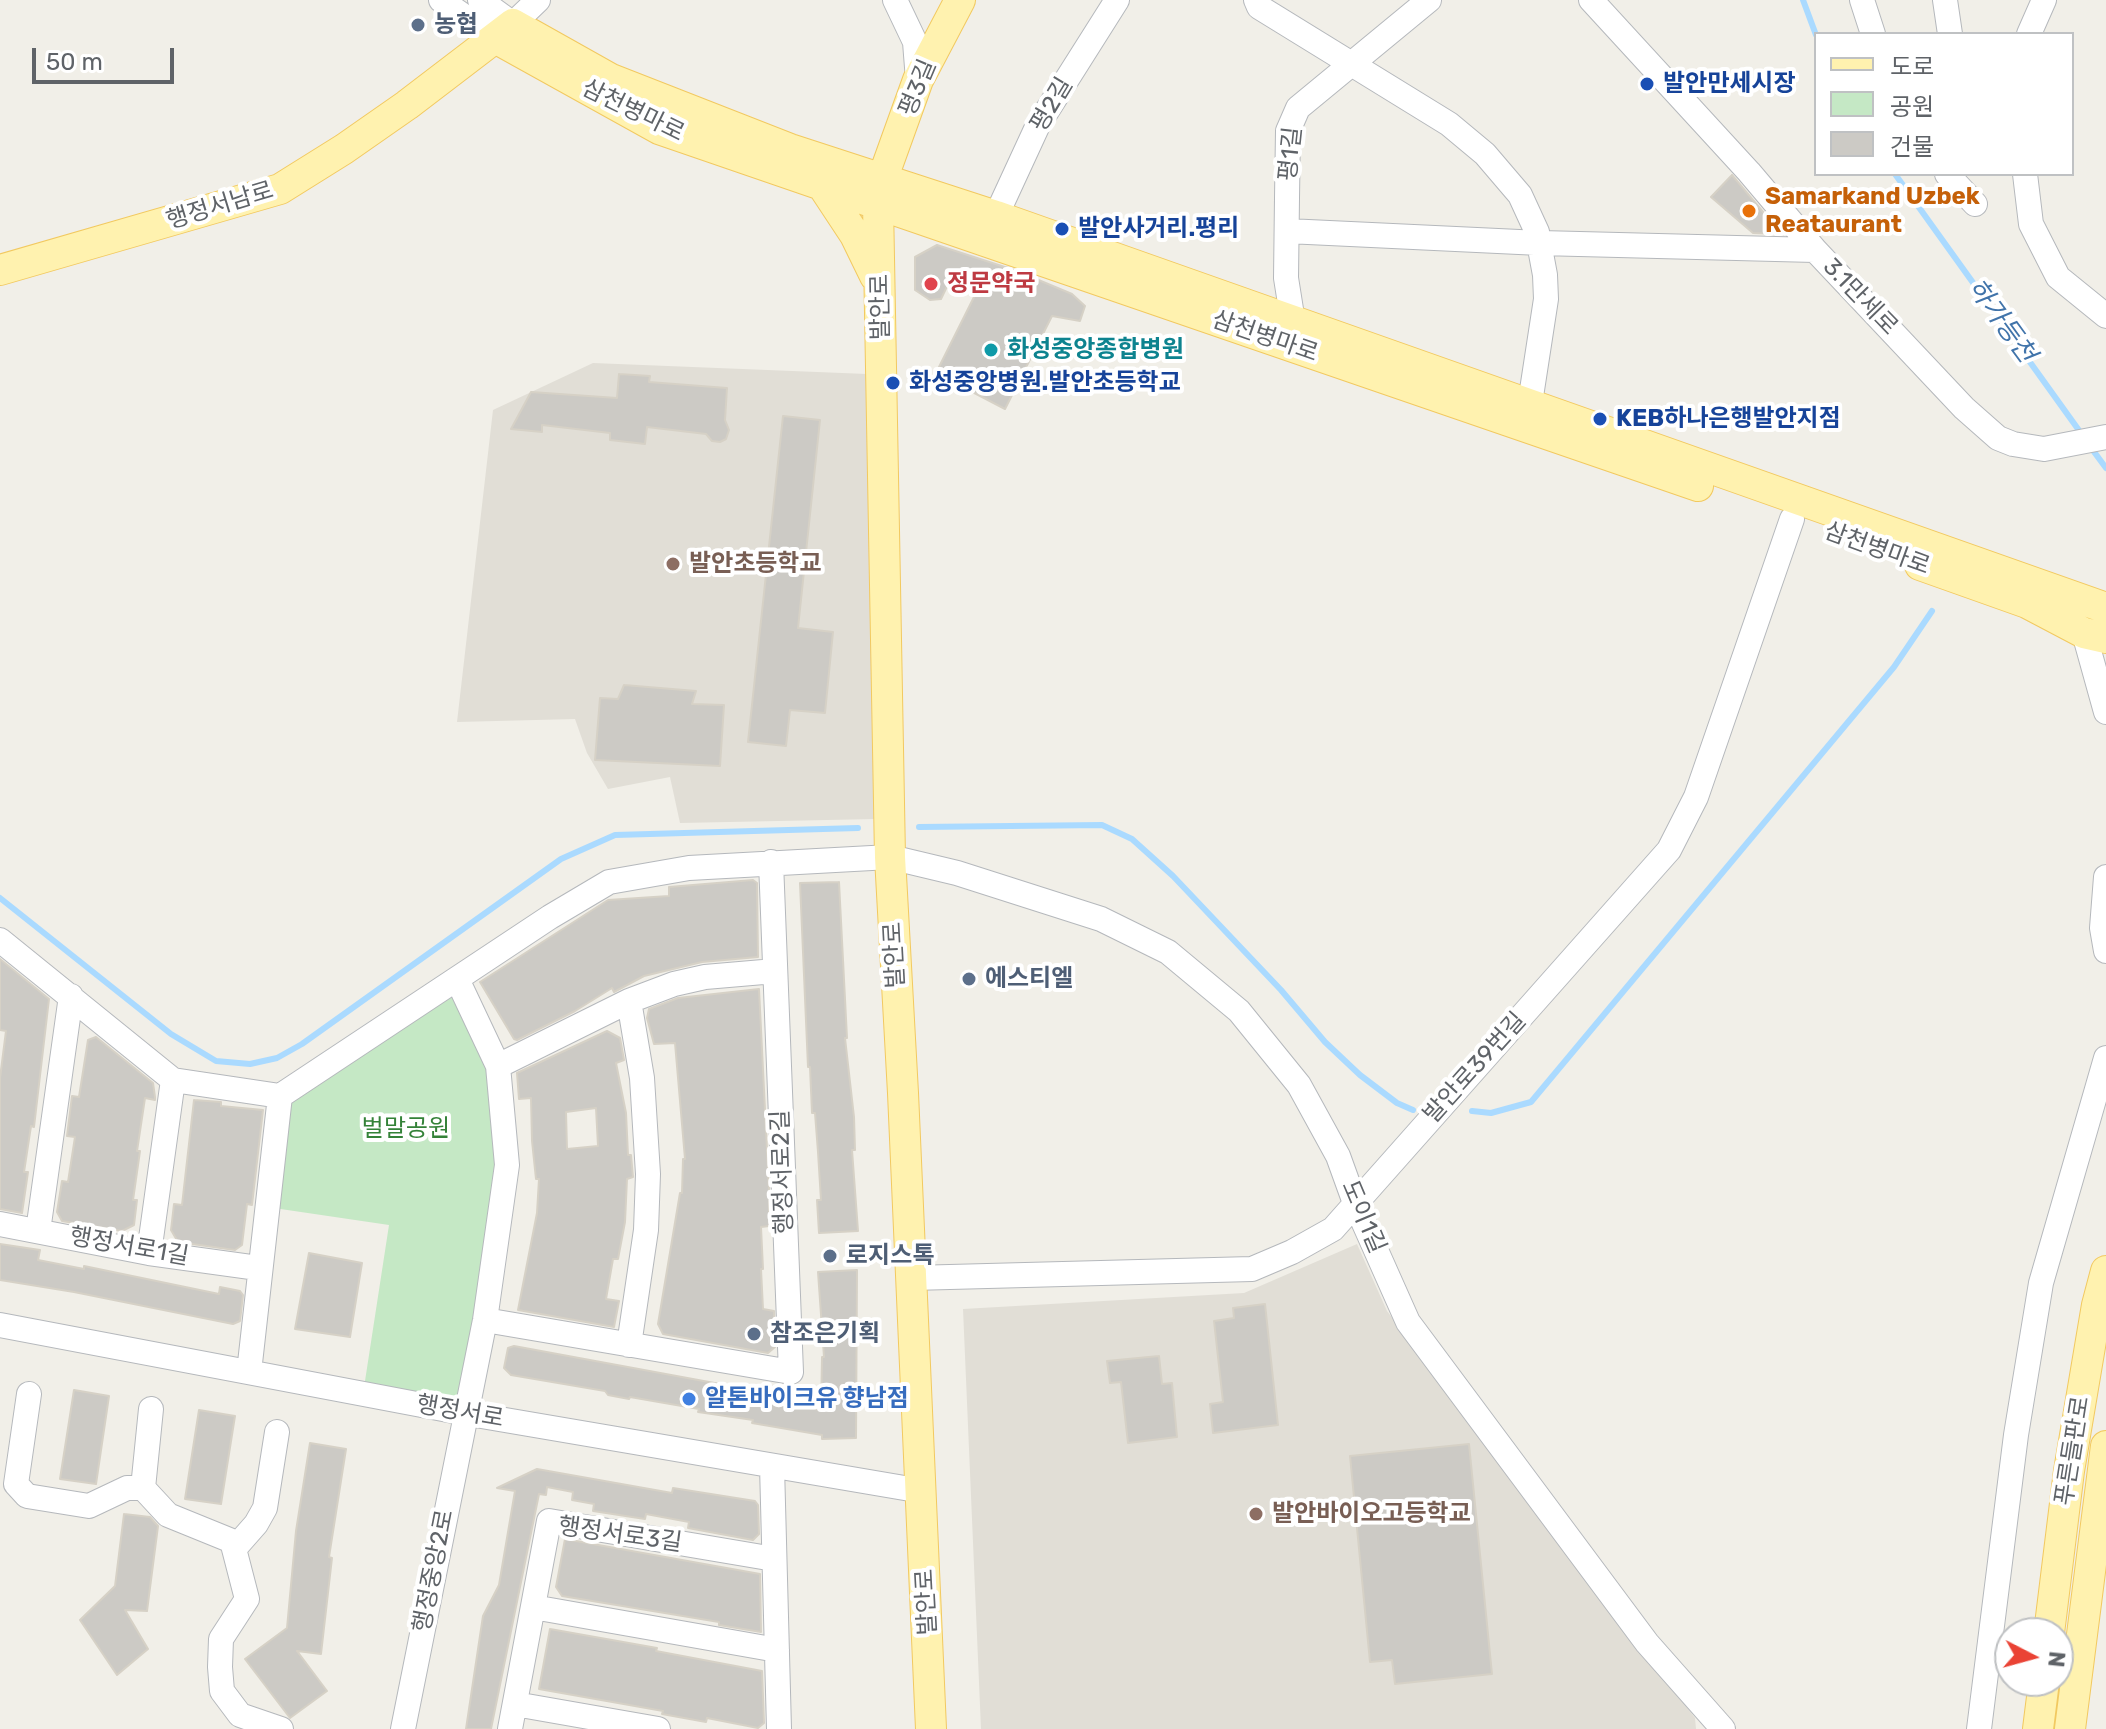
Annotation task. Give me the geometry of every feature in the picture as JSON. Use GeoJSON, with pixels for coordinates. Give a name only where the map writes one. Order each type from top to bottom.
{"type":"FeatureCollection","features":[{"type":"Feature","properties":{"kind":"main road","name":"평3길"},"geometry":{"type":"LineString","coordinates":[[880,192],[918,80],[960,0]]}},
{"type":"Feature","properties":{"kind":"main road","name":"삼천병마로"},"geometry":{"type":"LineString","coordinates":[[504,31],[659,129],[822,185],[880,192],[996,216],[2106,608]]}},
{"type":"Feature","properties":{"kind":"main road","name":"삼천병마로"},"geometry":{"type":"LineString","coordinates":[[504,31],[611,79],[790,149],[880,192],[935,224],[1792,519],[2027,603],[2099,636]]}},
{"type":"Feature","properties":{"kind":"main road","name":"행정서남로"},"geometry":{"type":"LineString","coordinates":[[0,270],[280,189],[407,105],[504,31]]}},
{"type":"Feature","properties":{"kind":"main road"},"geometry":{"type":"LineString","coordinates":[[822,185],[880,278],[903,240],[935,224]]}},
{"type":"Feature","properties":{"kind":"main road","name":"발안로"},"geometry":{"type":"LineString","coordinates":[[880,192],[890,857],[931,1729]]}},
{"type":"Feature","properties":{"kind":"main road","name":"푸른들판로"},"geometry":{"type":"LineString","coordinates":[[2051,1617],[2069,1471],[2097,1305],[2106,1271]]}},
{"type":"Feature","properties":{"kind":"main road"},"geometry":{"type":"LineString","coordinates":[[2070,1729],[2106,1446]]}},
{"type":"Feature","properties":{"kind":"main road"},"geometry":{"type":"LineString","coordinates":[[2038,1729],[2042,1697]]}},
{"type":"Feature","properties":{"kind":"street","name":"삼천병마로"},"geometry":{"type":"LineString","coordinates":[[441,0],[504,31]]}},
{"type":"Feature","properties":{"kind":"street","name":"삼천병마로"},"geometry":{"type":"LineString","coordinates":[[480,0],[504,31]]}},
{"type":"Feature","properties":{"kind":"street"},"geometry":{"type":"LineString","coordinates":[[504,31],[538,0]]}},
{"type":"Feature","properties":{"kind":"street"},"geometry":{"type":"LineString","coordinates":[[895,0],[915,42],[918,80]]}},
{"type":"Feature","properties":{"kind":"street","name":"평2길"},"geometry":{"type":"LineString","coordinates":[[996,216],[1038,125],[1117,0]]}},
{"type":"Feature","properties":{"kind":"street"},"geometry":{"type":"LineString","coordinates":[[1256,0],[1259,7],[1449,124],[1485,154],[1520,195],[1537,232],[1545,275],[1546,299],[1530,403]]}},
{"type":"Feature","properties":{"kind":"street","name":"평1길"},"geometry":{"type":"LineString","coordinates":[[1293,322],[1286,278],[1288,131],[1298,108],[1429,0]]}},
{"type":"Feature","properties":{"kind":"street","name":"3.1만세로"},"geometry":{"type":"LineString","coordinates":[[1591,0],[1749,172],[1815,250],[1964,408],[1998,438],[2013,444],[2055,449],[2106,437]]}},
{"type":"Feature","properties":{"kind":"street"},"geometry":{"type":"LineString","coordinates":[[1862,0],[1872,32]]}},
{"type":"Feature","properties":{"kind":"street"},"geometry":{"type":"LineString","coordinates":[[1945,0],[1950,32]]}},
{"type":"Feature","properties":{"kind":"street"},"geometry":{"type":"LineString","coordinates":[[2030,32],[2044,0]]}},
{"type":"Feature","properties":{"kind":"street"},"geometry":{"type":"LineString","coordinates":[[1950,176],[1971,191]]}},
{"type":"Feature","properties":{"kind":"street"},"geometry":{"type":"LineString","coordinates":[[2025,176],[2031,224],[2058,277],[2106,316]]}},
{"type":"Feature","properties":{"kind":"street"},"geometry":{"type":"LineString","coordinates":[[1287,231],[1540,243],[1815,250]]}},
{"type":"Feature","properties":{"kind":"street","name":"발안로39번길"},"geometry":{"type":"LineString","coordinates":[[912,1278],[1252,1269],[1292,1252],[1333,1229],[1669,850],[1696,797],[1792,519]]}},
{"type":"Feature","properties":{"kind":"street"},"geometry":{"type":"LineString","coordinates":[[2099,636],[2106,712]]}},
{"type":"Feature","properties":{"kind":"street"},"geometry":{"type":"LineString","coordinates":[[0,940],[173,1080],[280,1096],[550,917],[609,882],[689,868],[890,857]]}},
{"type":"Feature","properties":{"kind":"street","name":"도이1길"},"geometry":{"type":"LineString","coordinates":[[890,857],[957,873],[1101,919],[1168,952],[1239,1011],[1299,1085],[1338,1156],[1355,1203],[1408,1322],[1647,1643],[1723,1729]]}},
{"type":"Feature","properties":{"kind":"street","name":"행정서로2길"},"geometry":{"type":"LineString","coordinates":[[629,1345],[791,1372],[771,862]]}},
{"type":"Feature","properties":{"kind":"street"},"geometry":{"type":"LineString","coordinates":[[2105,936],[2106,877]]}},
{"type":"Feature","properties":{"kind":"street"},"geometry":{"type":"LineString","coordinates":[[498,1066],[629,1001],[674,984],[705,977],[775,971]]}},
{"type":"Feature","properties":{"kind":"street"},"geometry":{"type":"LineString","coordinates":[[457,979],[498,1066],[507,1165],[485,1320],[464,1413]]}},
{"type":"Feature","properties":{"kind":"street"},"geometry":{"type":"LineString","coordinates":[[38,1231],[71,996]]}},
{"type":"Feature","properties":{"kind":"street"},"geometry":{"type":"LineString","coordinates":[[485,1320],[629,1345],[646,1230],[648,1174],[642,1078],[629,1001]]}},
{"type":"Feature","properties":{"kind":"street"},"geometry":{"type":"LineString","coordinates":[[1979,1729],[2016,1435],[2041,1283],[2106,1058]]}},
{"type":"Feature","properties":{"kind":"street"},"geometry":{"type":"LineString","coordinates":[[149,1253],[173,1080]]}},
{"type":"Feature","properties":{"kind":"street"},"geometry":{"type":"LineString","coordinates":[[249,1372],[258,1268],[280,1096]]}},
{"type":"Feature","properties":{"kind":"street","name":"행정서로1길"},"geometry":{"type":"LineString","coordinates":[[0,1224],[149,1253],[258,1268]]}},
{"type":"Feature","properties":{"kind":"street","name":"행정서로"},"geometry":{"type":"LineString","coordinates":[[0,1325],[464,1413],[922,1491]]}},
{"type":"Feature","properties":{"kind":"street"},"geometry":{"type":"LineString","coordinates":[[29,1394],[16,1484],[27,1496],[89,1506],[127,1488],[143,1488],[168,1515],[232,1541],[247,1599],[221,1639],[222,1691],[235,1722],[281,1729]]}},
{"type":"Feature","properties":{"kind":"street"},"geometry":{"type":"LineString","coordinates":[[143,1488],[151,1409]]}},
{"type":"Feature","properties":{"kind":"street","name":"행정중앙2로"},"geometry":{"type":"LineString","coordinates":[[403,1729],[464,1413]]}},
{"type":"Feature","properties":{"kind":"street"},"geometry":{"type":"LineString","coordinates":[[234,1549],[256,1524],[265,1508],[277,1432]]}},
{"type":"Feature","properties":{"kind":"street"},"geometry":{"type":"LineString","coordinates":[[772,1466],[779,1729]]}},
{"type":"Feature","properties":{"kind":"street","name":"행정서로3길"},"geometry":{"type":"LineString","coordinates":[[510,1729],[549,1521],[774,1559]]}},
{"type":"Feature","properties":{"kind":"street"},"geometry":{"type":"LineString","coordinates":[[533,1607],[777,1650]]}},
{"type":"Feature","properties":{"kind":"street"},"geometry":{"type":"LineString","coordinates":[[515,1704],[658,1729]]}},
{"type":"Feature","properties":{"kind":"shaded area","name":"발안초등학교"},"geometry":{"type":"Polygon","coordinates":[[[593,363],[867,374],[876,819],[680,823],[670,777],[608,789],[587,753],[575,719],[457,722],[493,410],[593,363]]]}},
{"type":"Feature","properties":{"kind":"shaded area","name":"발안바이오고등학교"},"geometry":{"type":"Polygon","coordinates":[[[1357,1244],[1387,1311],[1695,1718],[1696,1729],[981,1729],[963,1309],[1244,1293],[1357,1244]]]}},
{"type":"Feature","properties":{"kind":"green space","name":"벌말공원"},"geometry":{"type":"Polygon","coordinates":[[[457,979],[498,1066],[507,1165],[464,1413],[363,1394],[389,1225],[267,1207],[280,1096],[457,979]]]}},
{"type":"Feature","properties":{"kind":"building","name":"Samarkand Uzbek Reataurant"},"geometry":{"type":"Polygon","coordinates":[[[1732,175],[1779,231],[1777,234],[1753,233],[1711,197],[1732,175]]]}},
{"type":"Feature","properties":{"kind":"building"},"geometry":{"type":"Polygon","coordinates":[[[937,245],[1017,271],[1072,294],[1085,306],[1080,321],[1052,316],[1005,409],[936,373],[979,287],[952,276],[941,299],[930,300],[915,290],[915,257],[937,245]]]}},
{"type":"Feature","properties":{"kind":"building"},"geometry":{"type":"Polygon","coordinates":[[[619,374],[650,376],[649,382],[727,388],[725,420],[729,430],[726,439],[712,441],[706,434],[647,427],[645,444],[610,440],[610,433],[542,425],[542,432],[511,429],[531,392],[617,398],[619,374]]]}},
{"type":"Feature","properties":{"kind":"building"},"geometry":{"type":"Polygon","coordinates":[[[783,416],[820,420],[798,628],[833,632],[825,713],[790,710],[786,746],[748,742],[783,416]]]}},
{"type":"Feature","properties":{"kind":"building"},"geometry":{"type":"Polygon","coordinates":[[[624,685],[696,691],[692,704],[724,705],[720,766],[595,760],[600,698],[618,699],[624,685]]]}},
{"type":"Feature","properties":{"kind":"building"},"geometry":{"type":"Polygon","coordinates":[[[753,880],[757,883],[758,957],[702,962],[644,976],[614,992],[612,988],[575,1011],[517,1040],[480,982],[608,900],[669,896],[669,887],[753,880]]]}},
{"type":"Feature","properties":{"kind":"building"},"geometry":{"type":"Polygon","coordinates":[[[839,882],[845,1038],[854,1117],[855,1150],[852,1150],[858,1231],[819,1233],[817,1200],[821,1200],[815,1113],[812,1113],[808,1067],[800,883],[839,882]]]}},
{"type":"Feature","properties":{"kind":"building"},"geometry":{"type":"Polygon","coordinates":[[[0,959],[49,999],[34,1127],[31,1126],[24,1172],[28,1172],[22,1213],[0,1209],[0,1078],[6,1031],[0,1030],[0,959]]]}},
{"type":"Feature","properties":{"kind":"building"},"geometry":{"type":"Polygon","coordinates":[[[759,989],[769,1190],[769,1226],[761,1227],[761,1269],[763,1309],[774,1311],[775,1347],[768,1353],[663,1334],[658,1324],[682,1193],[685,1159],[675,1043],[654,1044],[647,1018],[649,1009],[678,998],[759,989]]]}},
{"type":"Feature","properties":{"kind":"building"},"geometry":{"type":"Polygon","coordinates":[[[607,1031],[620,1038],[624,1060],[616,1063],[626,1113],[628,1155],[631,1155],[633,1177],[627,1179],[625,1222],[618,1259],[613,1259],[606,1299],[619,1301],[614,1327],[518,1310],[537,1213],[539,1179],[536,1179],[532,1141],[531,1098],[519,1099],[517,1073],[607,1031]],[[596,1108],[566,1112],[567,1149],[598,1146],[596,1108]]]}},
{"type":"Feature","properties":{"kind":"building"},"geometry":{"type":"Polygon","coordinates":[[[96,1037],[153,1083],[155,1097],[155,1100],[145,1098],[137,1151],[140,1151],[133,1200],[137,1200],[134,1225],[122,1231],[62,1221],[57,1212],[62,1181],[68,1182],[75,1137],[67,1136],[72,1096],[79,1097],[88,1040],[96,1037]]]}},
{"type":"Feature","properties":{"kind":"building"},"geometry":{"type":"Polygon","coordinates":[[[194,1100],[263,1110],[252,1205],[247,1204],[242,1245],[235,1250],[178,1242],[171,1230],[174,1204],[182,1205],[194,1100]]]}},
{"type":"Feature","properties":{"kind":"building"},"geometry":{"type":"Polygon","coordinates":[[[0,1244],[40,1250],[38,1260],[84,1269],[84,1266],[219,1294],[220,1287],[240,1291],[243,1295],[240,1321],[233,1324],[0,1280],[0,1244]]]}},
{"type":"Feature","properties":{"kind":"building"},"geometry":{"type":"Polygon","coordinates":[[[309,1253],[362,1263],[350,1337],[295,1329],[309,1253]]]}},
{"type":"Feature","properties":{"kind":"building"},"geometry":{"type":"Polygon","coordinates":[[[857,1270],[856,1438],[822,1439],[822,1435],[752,1423],[753,1420],[511,1375],[504,1368],[508,1348],[514,1346],[785,1396],[783,1404],[821,1410],[824,1357],[818,1272],[857,1270]]]}},
{"type":"Feature","properties":{"kind":"building"},"geometry":{"type":"Polygon","coordinates":[[[1265,1304],[1278,1425],[1213,1433],[1210,1404],[1223,1402],[1214,1321],[1234,1318],[1233,1308],[1265,1304]]]}},
{"type":"Feature","properties":{"kind":"building"},"geometry":{"type":"Polygon","coordinates":[[[1159,1356],[1162,1384],[1172,1383],[1177,1437],[1128,1443],[1121,1382],[1110,1383],[1107,1361],[1159,1356]]]}},
{"type":"Feature","properties":{"kind":"building"},"geometry":{"type":"Polygon","coordinates":[[[74,1390],[109,1396],[96,1484],[60,1479],[74,1390]]]}},
{"type":"Feature","properties":{"kind":"building"},"geometry":{"type":"Polygon","coordinates":[[[199,1410],[235,1416],[221,1504],[185,1499],[199,1410]]]}},
{"type":"Feature","properties":{"kind":"building"},"geometry":{"type":"Polygon","coordinates":[[[310,1443],[346,1449],[329,1557],[332,1558],[321,1654],[297,1651],[327,1691],[290,1718],[245,1659],[287,1628],[296,1531],[310,1443]]]}},
{"type":"Feature","properties":{"kind":"building"},"geometry":{"type":"Polygon","coordinates":[[[1469,1444],[1492,1674],[1395,1684],[1392,1660],[1370,1662],[1350,1456],[1469,1444]]]}},
{"type":"Feature","properties":{"kind":"building"},"geometry":{"type":"Polygon","coordinates":[[[537,1469],[672,1493],[673,1488],[755,1501],[758,1505],[759,1534],[753,1540],[688,1528],[689,1522],[646,1514],[645,1519],[593,1511],[594,1504],[572,1500],[573,1492],[547,1487],[546,1495],[539,1494],[491,1729],[466,1729],[483,1616],[499,1585],[515,1491],[497,1488],[537,1469]]]}},
{"type":"Feature","properties":{"kind":"building"},"geometry":{"type":"Polygon","coordinates":[[[124,1514],[150,1517],[158,1526],[147,1611],[125,1610],[148,1649],[117,1675],[80,1620],[115,1586],[124,1514]]]}},
{"type":"Feature","properties":{"kind":"building"},"geometry":{"type":"Polygon","coordinates":[[[565,1539],[760,1574],[761,1632],[562,1596],[556,1587],[565,1539]]]}},
{"type":"Feature","properties":{"kind":"building"},"geometry":{"type":"Polygon","coordinates":[[[550,1629],[762,1671],[764,1723],[758,1728],[707,1718],[706,1722],[662,1714],[663,1711],[539,1689],[550,1629]]]}},
{"type":"Feature","properties":{"kind":"waterway","name":"하가등천"},"geometry":{"type":"LineString","coordinates":[[1803,0],[1815,32]]}},
{"type":"Feature","properties":{"kind":"waterway","name":"하가등천"},"geometry":{"type":"LineString","coordinates":[[1896,176],[2083,436]]}},
{"type":"Feature","properties":{"kind":"waterway","name":"하가등천"},"geometry":{"type":"LineString","coordinates":[[2089,445],[2106,468]]}},
{"type":"Feature","properties":{"kind":"waterway"},"geometry":{"type":"LineString","coordinates":[[1472,1111],[1491,1113],[1531,1102],[1894,667],[1932,611]]}},
{"type":"Feature","properties":{"kind":"waterway"},"geometry":{"type":"LineString","coordinates":[[919,827],[1102,825],[1132,839],[1173,876],[1281,990],[1325,1042],[1360,1075],[1397,1103],[1413,1110]]}},
{"type":"Feature","properties":{"kind":"waterway"},"geometry":{"type":"LineString","coordinates":[[0,898],[171,1034],[216,1061],[250,1064],[277,1058],[302,1044],[561,859],[615,835],[858,828]]}},
{"type":"Feature","properties":{"kind":"place","name":"농협"},"geometry":{"type":"Point","coordinates":[418,25]}},
{"type":"Feature","properties":{"kind":"place","name":"발안만세시장"},"geometry":{"type":"Point","coordinates":[1647,84]}},
{"type":"Feature","properties":{"kind":"place","name":"Samarkand Uzbek Reataurant"},"geometry":{"type":"Point","coordinates":[1749,211]}},
{"type":"Feature","properties":{"kind":"place","name":"발안사거리.평리"},"geometry":{"type":"Point","coordinates":[1062,229]}},
{"type":"Feature","properties":{"kind":"place","name":"정문약국"},"geometry":{"type":"Point","coordinates":[931,284]}},
{"type":"Feature","properties":{"kind":"place","name":"화성중앙종합병원"},"geometry":{"type":"Point","coordinates":[991,350]}},
{"type":"Feature","properties":{"kind":"place","name":"화성중앙병원.발안초등학교"},"geometry":{"type":"Point","coordinates":[893,383]}},
{"type":"Feature","properties":{"kind":"place","name":"KEB하나은행발안지점"},"geometry":{"type":"Point","coordinates":[1600,419]}},
{"type":"Feature","properties":{"kind":"place","name":"발안초등학교"},"geometry":{"type":"Point","coordinates":[673,564]}},
{"type":"Feature","properties":{"kind":"place","name":"에스티엘"},"geometry":{"type":"Point","coordinates":[969,979]}},
{"type":"Feature","properties":{"kind":"place","name":"로지스톡"},"geometry":{"type":"Point","coordinates":[830,1256]}},
{"type":"Feature","properties":{"kind":"place","name":"참조은기획"},"geometry":{"type":"Point","coordinates":[754,1334]}},
{"type":"Feature","properties":{"kind":"place","name":"알톤바이크유 향남점"},"geometry":{"type":"Point","coordinates":[689,1399]}},
{"type":"Feature","properties":{"kind":"place","name":"발안바이오고등학교"},"geometry":{"type":"Point","coordinates":[1256,1514]}}]}
